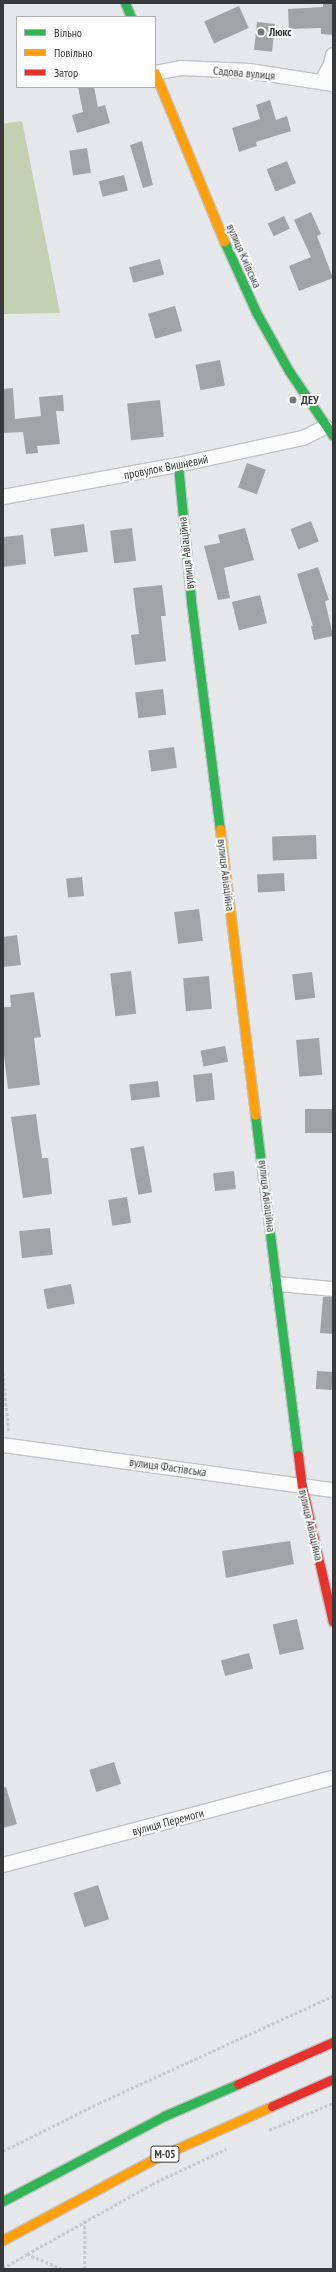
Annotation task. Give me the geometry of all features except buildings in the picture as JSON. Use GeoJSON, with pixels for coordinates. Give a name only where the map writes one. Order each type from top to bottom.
{"type":"FeatureCollection","features":[{"type":"Feature","properties":{"kind":"main road"},"geometry":{"type":"LineString","coordinates":[[125,3],[131,16]]}},
{"type":"Feature","properties":{"kind":"main road","name":"вулиця Київська"},"geometry":{"type":"LineString","coordinates":[[156,76],[200,187],[256,312],[289,371],[330,431]]}},
{"type":"Feature","properties":{"kind":"main road","name":"вулиця Авіаційна"},"geometry":{"type":"LineString","coordinates":[[178,465],[191,601],[278,1284],[302,1486],[333,1622]]}},
{"type":"Feature","properties":{"kind":"main road"},"geometry":{"type":"LineString","coordinates":[[3,2201],[164,2116],[333,2042]]}},
{"type":"Feature","properties":{"kind":"main road","name":"М-05"},"geometry":{"type":"LineString","coordinates":[[3,2240],[156,2158],[333,2079]]}},
{"type":"Feature","properties":{"kind":"street"},"geometry":{"type":"LineString","coordinates":[[327,82],[333,55]]}},
{"type":"Feature","properties":{"kind":"street","name":"Садова вулиця"},"geometry":{"type":"LineString","coordinates":[[156,73],[181,68],[250,71],[327,82]]}},
{"type":"Feature","properties":{"kind":"street","name":"провулок Вишневий"},"geometry":{"type":"LineString","coordinates":[[3,497],[178,465],[330,431]]}},
{"type":"Feature","properties":{"kind":"street"},"geometry":{"type":"LineString","coordinates":[[278,1284],[333,1289]]}},
{"type":"Feature","properties":{"kind":"street","name":"вулиця Фастівська"},"geometry":{"type":"LineString","coordinates":[[7,1445],[333,1490]]}},
{"type":"Feature","properties":{"kind":"street","name":"вулиця Перемоги"},"geometry":{"type":"LineString","coordinates":[[3,1865],[333,1778]]}},
{"type":"Feature","properties":{"kind":"path"},"geometry":{"type":"LineString","coordinates":[[3,1373],[7,1445]]}},
{"type":"Feature","properties":{"kind":"path"},"geometry":{"type":"LineString","coordinates":[[3,2151],[106,2100],[333,1996]]}},
{"type":"Feature","properties":{"kind":"path"},"geometry":{"type":"LineString","coordinates":[[267,2131],[333,2103]]}},
{"type":"Feature","properties":{"kind":"path"},"geometry":{"type":"LineString","coordinates":[[3,2268],[152,2184],[231,2147]]}},
{"type":"Feature","properties":{"kind":"path"},"geometry":{"type":"LineString","coordinates":[[85,2221],[86,2269]]}},
{"type":"Feature","properties":{"kind":"path"},"geometry":{"type":"LineString","coordinates":[[27,2254],[63,2269]]}},
{"type":"Feature","properties":{"kind":"green space"},"geometry":{"type":"Polygon","coordinates":[[[22,121],[60,313],[3,314],[3,124],[22,121]]]}},
{"type":"Feature","properties":{"kind":"traffic: fast"},"geometry":{"type":"LineString","coordinates":[[125,3],[131,16]]}},
{"type":"Feature","properties":{"kind":"traffic: fast"},"geometry":{"type":"LineString","coordinates":[[224,241],[256,312],[289,371],[333,436]]}},
{"type":"Feature","properties":{"kind":"traffic: fast"},"geometry":{"type":"LineString","coordinates":[[178,465],[191,601],[220,829]]}},
{"type":"Feature","properties":{"kind":"traffic: fast"},"geometry":{"type":"LineString","coordinates":[[255,1115],[298,1455]]}},
{"type":"Feature","properties":{"kind":"traffic: fast"},"geometry":{"type":"LineString","coordinates":[[3,2201],[164,2116],[238,2084]]}},
{"type":"Feature","properties":{"kind":"traffic: slow"},"geometry":{"type":"LineString","coordinates":[[156,75],[224,241]]}},
{"type":"Feature","properties":{"kind":"traffic: slow"},"geometry":{"type":"LineString","coordinates":[[220,829],[255,1115]]}},
{"type":"Feature","properties":{"kind":"traffic: slow"},"geometry":{"type":"LineString","coordinates":[[3,2240],[156,2158],[272,2106]]}},
{"type":"Feature","properties":{"kind":"traffic: jam"},"geometry":{"type":"LineString","coordinates":[[298,1455],[302,1486],[333,1622]]}},
{"type":"Feature","properties":{"kind":"traffic: jam"},"geometry":{"type":"LineString","coordinates":[[238,2084],[333,2042]]}},
{"type":"Feature","properties":{"kind":"traffic: jam"},"geometry":{"type":"LineString","coordinates":[[272,2106],[333,2079]]}},
{"type":"Feature","properties":{"kind":"place","name":"Люкс"},"geometry":{"type":"Point","coordinates":[261,32]}},
{"type":"Feature","properties":{"kind":"place","name":"ДЕУ"},"geometry":{"type":"Point","coordinates":[293,400]}}]}
